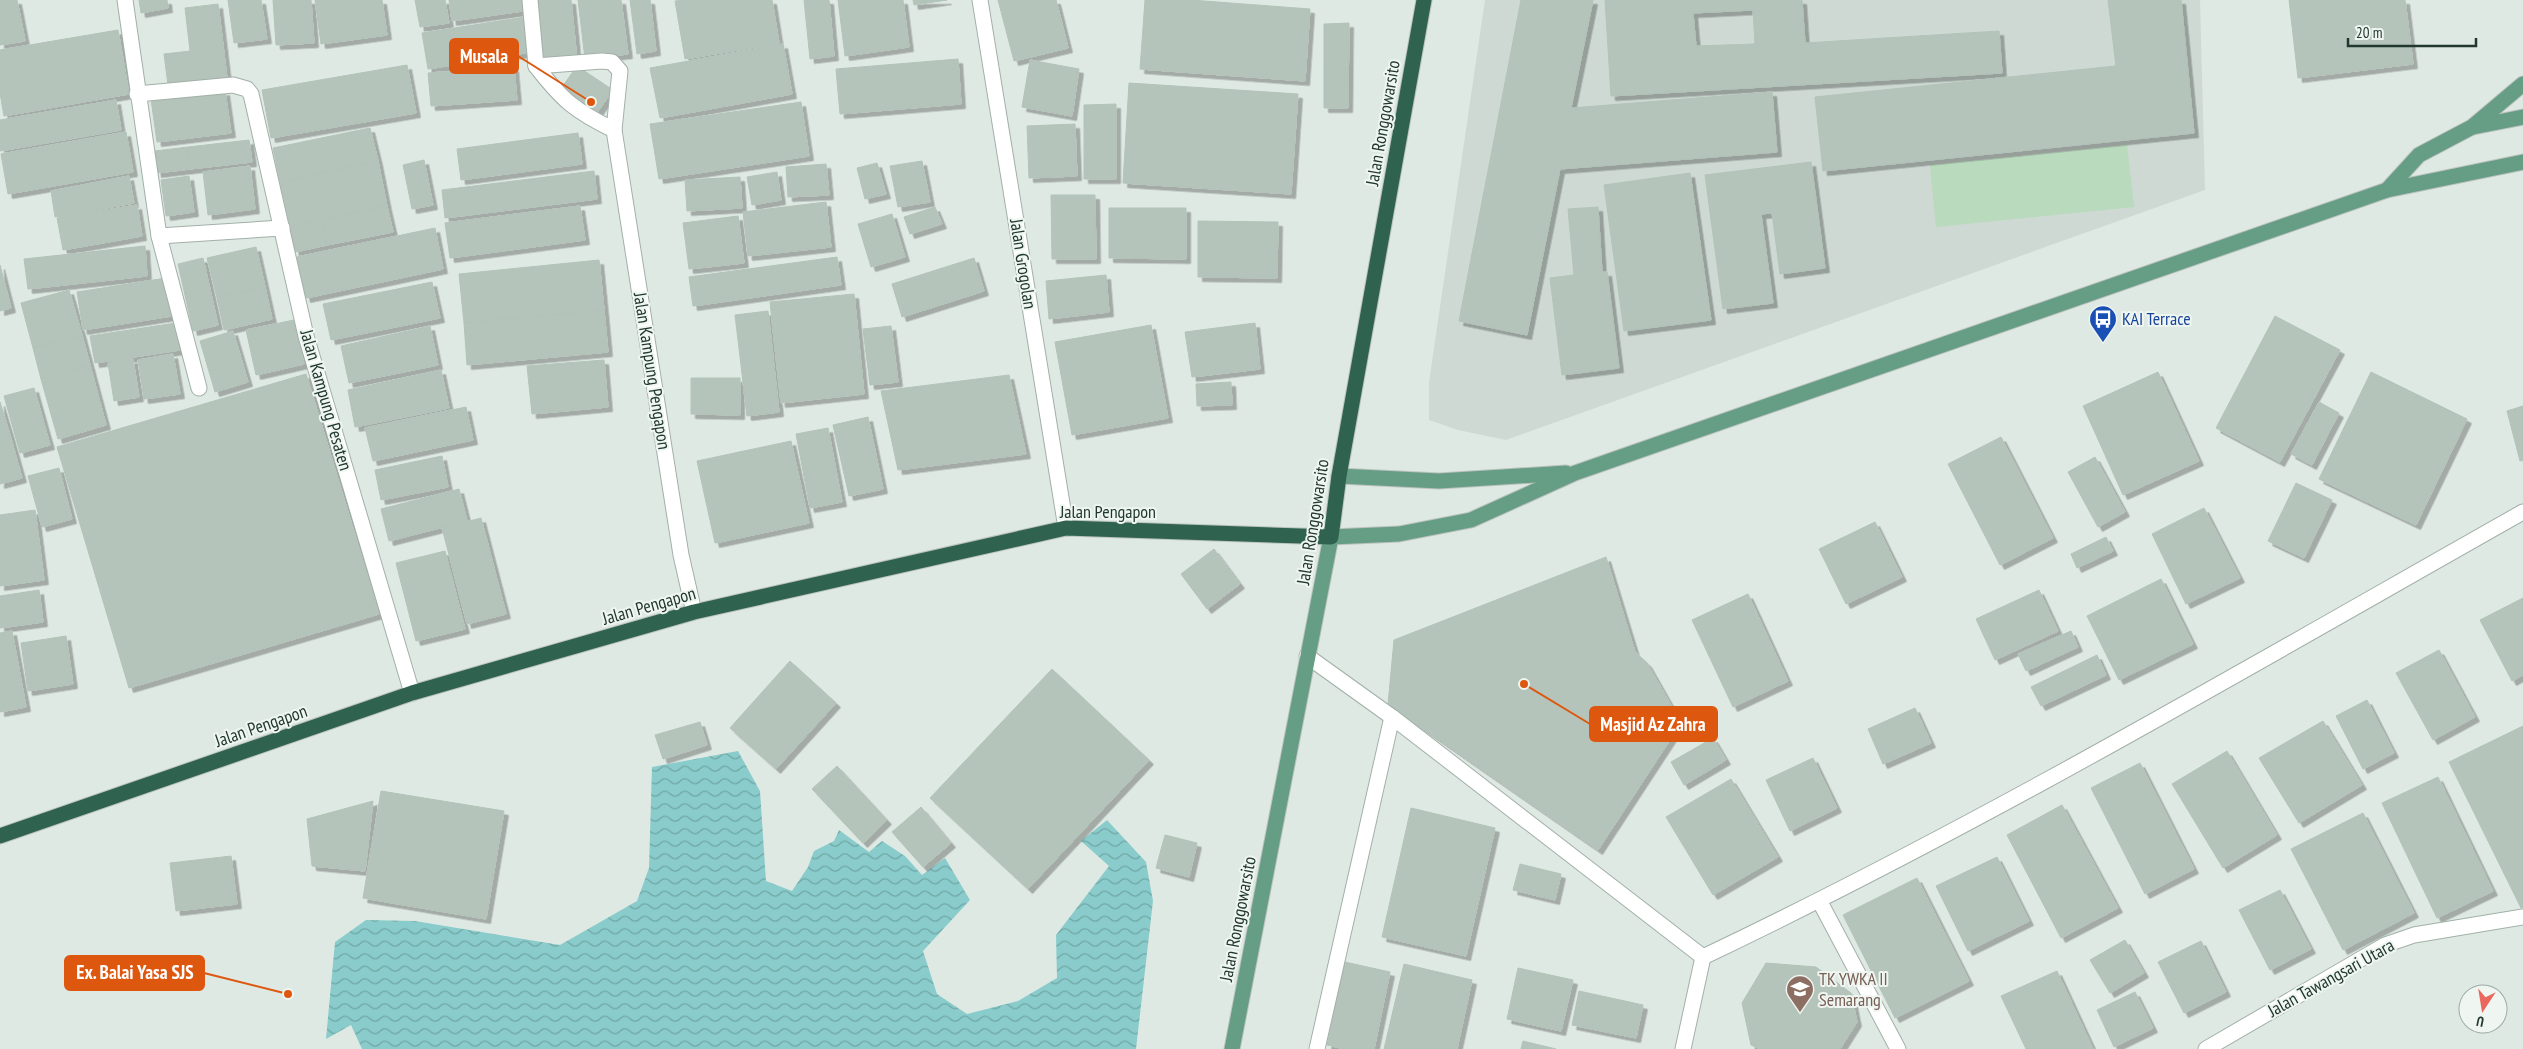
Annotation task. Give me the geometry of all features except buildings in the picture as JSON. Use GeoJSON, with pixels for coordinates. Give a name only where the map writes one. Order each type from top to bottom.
{"type":"FeatureCollection","features":[{"type":"Feature","properties":{"kind":"highway","name":"Jalan Ronggowarsito"},"geometry":{"type":"LineString","coordinates":[[1331,537],[1339,476],[1424,0]]}},
{"type":"Feature","properties":{"kind":"highway","name":"Jalan Pengapon"},"geometry":{"type":"LineString","coordinates":[[0,834],[412,693],[694,612],[1066,528],[1331,537]]}},
{"type":"Feature","properties":{"kind":"main road"},"geometry":{"type":"LineString","coordinates":[[2388,190],[2419,155],[2472,127],[2523,84]]}},
{"type":"Feature","properties":{"kind":"main road"},"geometry":{"type":"LineString","coordinates":[[2472,127],[2523,117]]}},
{"type":"Feature","properties":{"kind":"main road"},"geometry":{"type":"LineString","coordinates":[[1331,537],[1399,534],[1471,520],[1575,473],[2388,190],[2523,162]]}},
{"type":"Feature","properties":{"kind":"main road"},"geometry":{"type":"LineString","coordinates":[[1339,476],[1439,481],[1575,473]]}},
{"type":"Feature","properties":{"kind":"main road","name":"Jalan Ronggowarsito"},"geometry":{"type":"LineString","coordinates":[[1232,1049],[1331,537]]}},
{"type":"Feature","properties":{"kind":"street"},"geometry":{"type":"LineString","coordinates":[[125,0],[159,236],[199,388]]}},
{"type":"Feature","properties":{"kind":"street"},"geometry":{"type":"LineString","coordinates":[[530,0],[536,66],[556,92],[576,110],[614,130]]}},
{"type":"Feature","properties":{"kind":"street","name":"Jalan Grogolan"},"geometry":{"type":"LineString","coordinates":[[980,0],[1066,528]]}},
{"type":"Feature","properties":{"kind":"street","name":"Jalan Kampung Pengapon"},"geometry":{"type":"LineString","coordinates":[[536,66],[602,61],[612,62],[617,66],[620,79],[614,130],[681,556],[694,612]]}},
{"type":"Feature","properties":{"kind":"street","name":"Jalan Kampung Pesaten"},"geometry":{"type":"LineString","coordinates":[[138,94],[233,84],[246,90],[254,103],[306,336],[412,693]]}},
{"type":"Feature","properties":{"kind":"street"},"geometry":{"type":"LineString","coordinates":[[159,236],[282,228]]}},
{"type":"Feature","properties":{"kind":"street"},"geometry":{"type":"LineString","coordinates":[[1703,957],[1820,902],[2038,785],[2523,512]]}},
{"type":"Feature","properties":{"kind":"street"},"geometry":{"type":"LineString","coordinates":[[1307,656],[1392,717],[1703,957]]}},
{"type":"Feature","properties":{"kind":"street"},"geometry":{"type":"LineString","coordinates":[[1317,1049],[1392,717]]}},
{"type":"Feature","properties":{"kind":"street"},"geometry":{"type":"LineString","coordinates":[[1820,902],[1898,1049]]}},
{"type":"Feature","properties":{"kind":"street","name":"Jalan Tawangsari Utara"},"geometry":{"type":"LineString","coordinates":[[2206,1049],[2385,945],[2414,935],[2523,917]]}},
{"type":"Feature","properties":{"kind":"street"},"geometry":{"type":"LineString","coordinates":[[1683,1049],[1703,957]]}},
{"type":"Feature","properties":{"kind":"shaded area"},"geometry":{"type":"Polygon","coordinates":[[[1485,0],[2200,0],[2205,190],[1506,440],[1458,430],[1429,420],[1429,382],[1485,0]]]}},
{"type":"Feature","properties":{"kind":"green space"},"geometry":{"type":"Polygon","coordinates":[[[2127,145],[2134,207],[1936,227],[1930,165],[2127,145]]]}},
{"type":"Feature","properties":{"kind":"water"},"geometry":{"type":"Polygon","coordinates":[[[738,751],[760,791],[766,881],[792,891],[808,867],[814,851],[834,841],[839,830],[869,852],[882,841],[905,856],[922,875],[945,858],[970,900],[923,951],[937,994],[967,1014],[1018,1001],[1057,978],[1056,935],[1109,866],[1081,841],[1107,820],[1146,862],[1153,901],[1136,1049],[362,1049],[351,1025],[326,1039],[335,942],[366,920],[415,921],[560,945],[637,901],[649,868],[652,767],[738,751]]]}},
{"type":"Feature","properties":{"kind":"place","name":"Musala"},"geometry":{"type":"Point","coordinates":[591,102]}},
{"type":"Feature","properties":{"kind":"place","name":"KAI Terrace"},"geometry":{"type":"Point","coordinates":[2103,343]}},
{"type":"Feature","properties":{"kind":"place","name":"Masjid Az Zahra"},"geometry":{"type":"Point","coordinates":[1524,684]}},
{"type":"Feature","properties":{"kind":"place","name":"Ex. Balai Yasa SJS"},"geometry":{"type":"Point","coordinates":[288,994]}},
{"type":"Feature","properties":{"kind":"place","name":"TK YWKA II Semarang"},"geometry":{"type":"Point","coordinates":[1800,1013]}}]}
